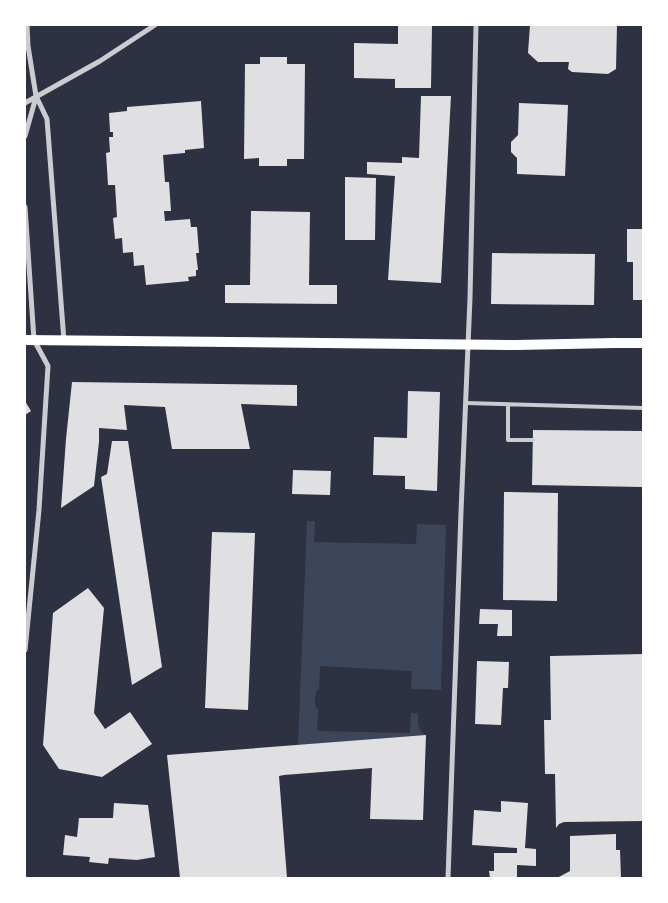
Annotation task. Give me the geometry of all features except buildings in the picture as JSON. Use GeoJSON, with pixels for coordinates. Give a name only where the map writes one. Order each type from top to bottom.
{"type":"FeatureCollection","features":[{"type":"Feature","properties":{"kind":"main road"},"geometry":{"type":"LineString","coordinates":[[29,340],[643,344]]}},
{"type":"Feature","properties":{"kind":"street"},"geometry":{"type":"LineString","coordinates":[[27,25],[28,46],[36,96],[47,119],[64,341]]}},
{"type":"Feature","properties":{"kind":"street"},"geometry":{"type":"LineString","coordinates":[[25,103],[100,61],[155,25]]}},
{"type":"Feature","properties":{"kind":"street"},"geometry":{"type":"LineString","coordinates":[[448,878],[456,622],[470,304],[476,25]]}},
{"type":"Feature","properties":{"kind":"street"},"geometry":{"type":"LineString","coordinates":[[25,136],[36,96]]}},
{"type":"Feature","properties":{"kind":"street"},"geometry":{"type":"LineString","coordinates":[[25,207],[29,340],[48,366],[39,510],[25,650]]}},
{"type":"Feature","properties":{"kind":"lane"},"geometry":{"type":"LineString","coordinates":[[466,404],[643,408]]}},
{"type":"Feature","properties":{"kind":"lane"},"geometry":{"type":"LineString","coordinates":[[508,404],[508,440],[533,440]]}},
{"type":"Feature","properties":{"kind":"shaded area"},"geometry":{"type":"Polygon","coordinates":[[[307,521],[315,521],[314,542],[416,544],[417,524],[446,525],[441,690],[411,689],[412,671],[320,666],[319,688],[315,699],[315,705],[318,710],[317,731],[410,733],[411,713],[418,713],[420,729],[426,735],[298,745],[307,521]]]}}]}
